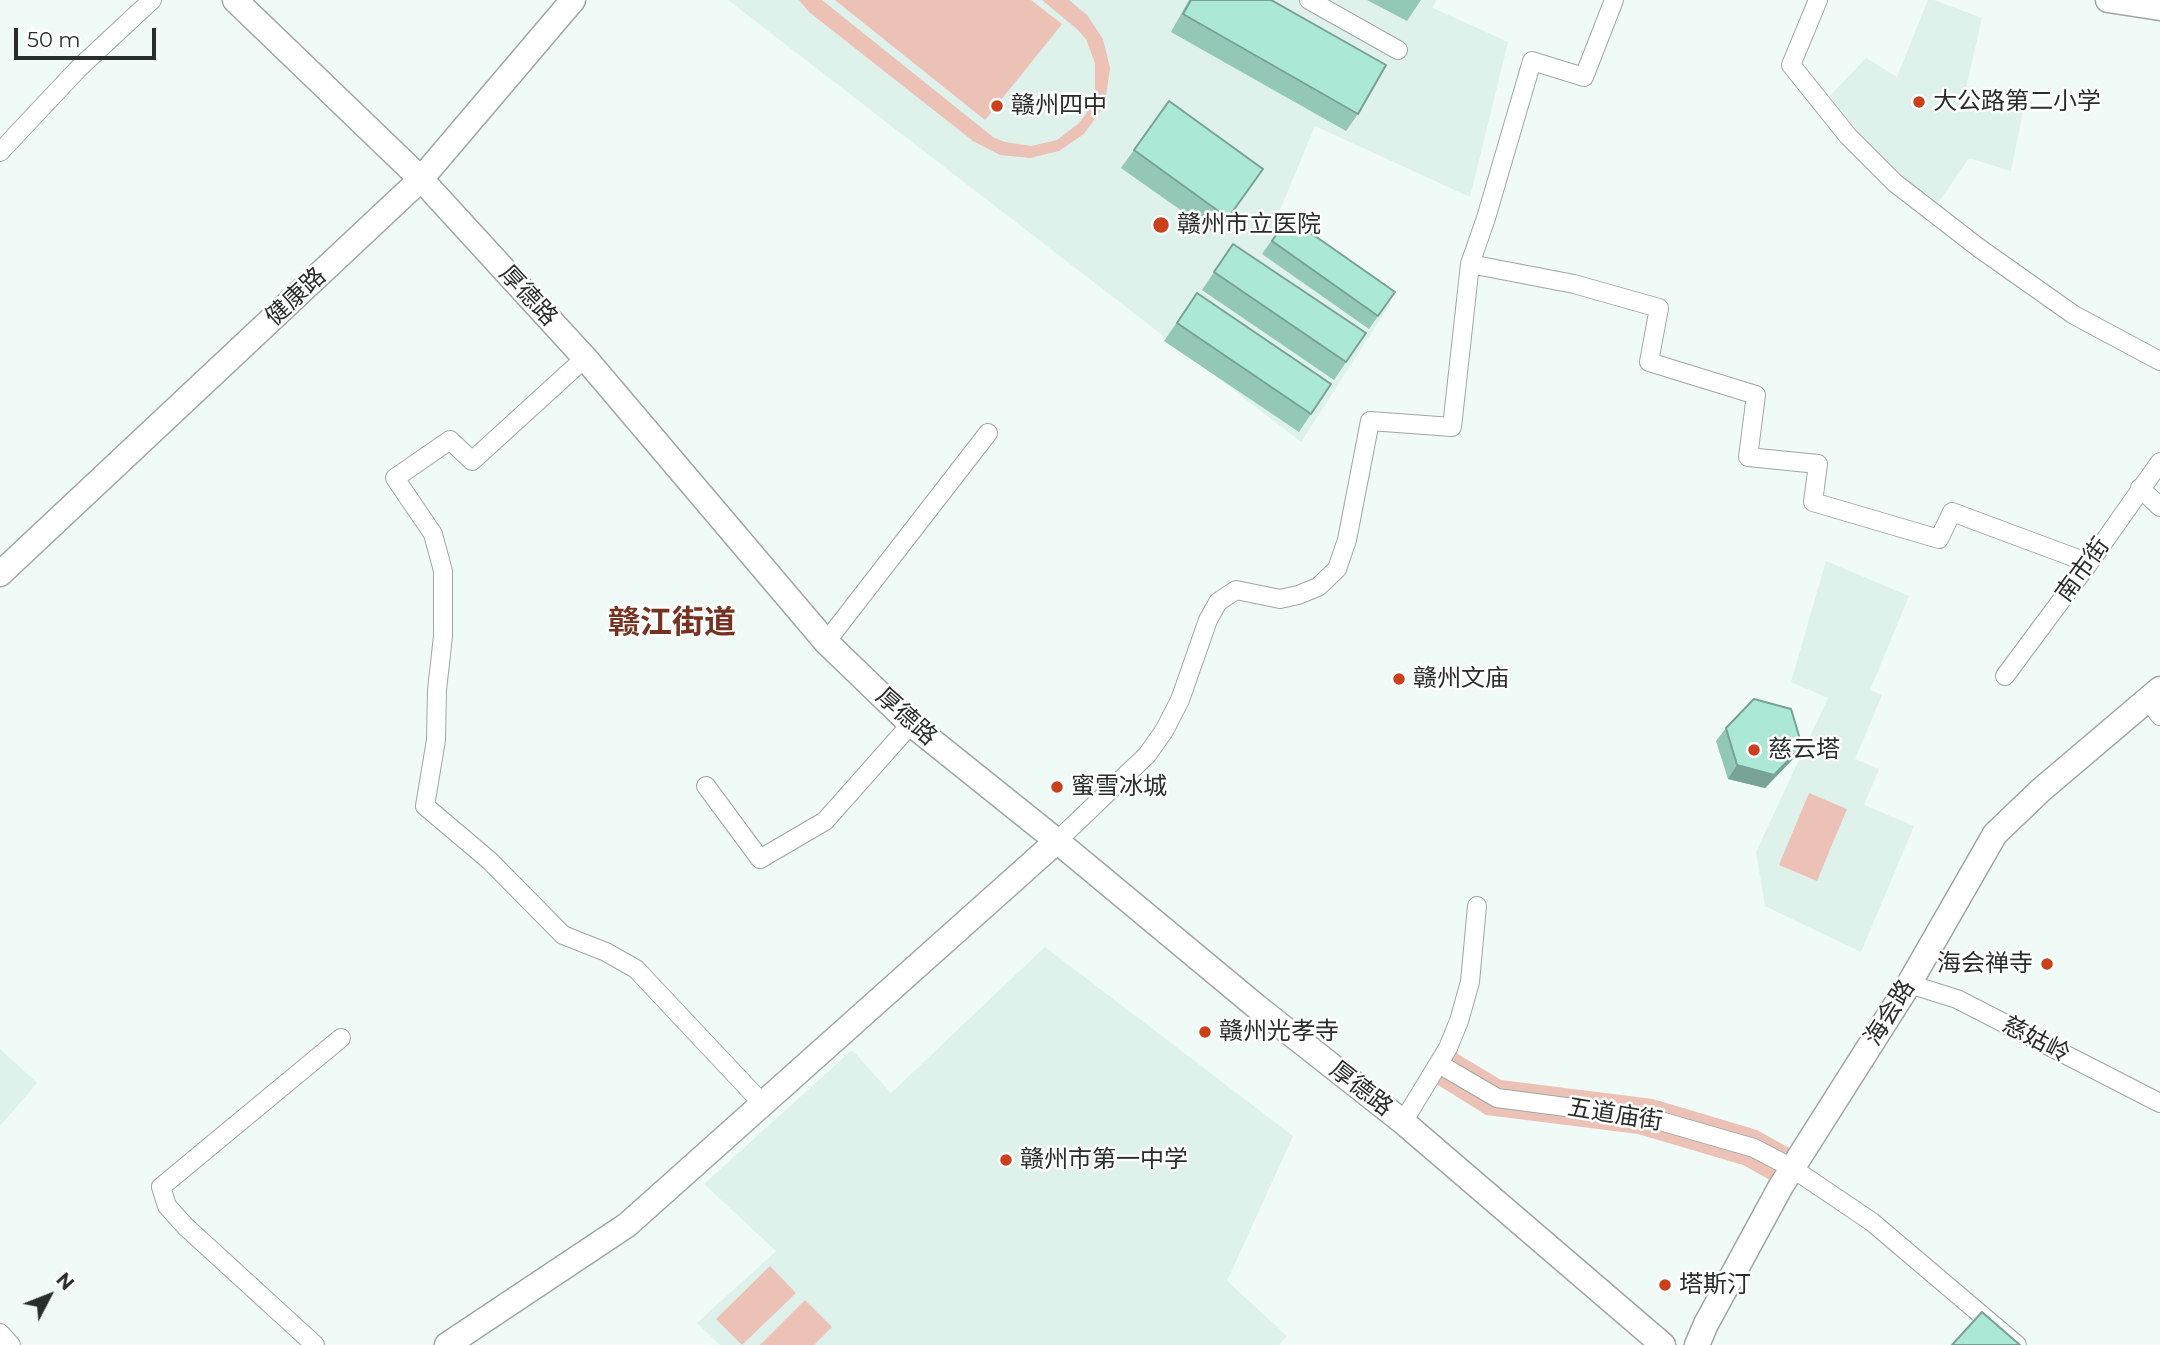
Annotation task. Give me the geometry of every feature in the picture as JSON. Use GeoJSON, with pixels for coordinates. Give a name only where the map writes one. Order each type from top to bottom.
{"type":"FeatureCollection","features":[{"type":"Feature","properties":{"kind":"street"},"geometry":{"type":"LineString","coordinates":[[0,152],[79,68],[152,0]]}},
{"type":"Feature","properties":{"kind":"street","name":"厚德路"},"geometry":{"type":"LineString","coordinates":[[234,0],[421,179],[585,358],[827,642],[911,724],[1257,1007],[1403,1122],[1663,1345]]}},
{"type":"Feature","properties":{"kind":"street","name":"健康路"},"geometry":{"type":"LineString","coordinates":[[0,574],[421,179],[573,0]]}},
{"type":"Feature","properties":{"kind":"street"},"geometry":{"type":"LineString","coordinates":[[1309,0],[1398,50]]}},
{"type":"Feature","properties":{"kind":"street"},"geometry":{"type":"LineString","coordinates":[[447,1345],[627,1225],[1057,841],[1147,755],[1164,731],[1180,700],[1208,620],[1218,602],[1236,590],[1280,599],[1298,595],[1318,587],[1337,569],[1347,540],[1370,421],[1452,426],[1470,264],[1532,61],[1584,77],[1614,0]]}},
{"type":"Feature","properties":{"kind":"street"},"geometry":{"type":"LineString","coordinates":[[1818,0],[1791,65],[1848,136],[1895,183],[1979,248],[2074,316],[2160,361]]}},
{"type":"Feature","properties":{"kind":"street"},"geometry":{"type":"LineString","coordinates":[[2108,0],[2160,8]]}},
{"type":"Feature","properties":{"kind":"street"},"geometry":{"type":"LineString","coordinates":[[1470,264],[1574,284],[1659,308],[1649,362],[1756,395],[1748,457],[1818,464],[1813,502],[1939,539],[1952,512],[2089,564]]}},
{"type":"Feature","properties":{"kind":"street"},"geometry":{"type":"LineString","coordinates":[[585,358],[472,461],[450,440],[395,478],[432,534],[443,572],[443,636],[437,690],[436,740],[425,806],[490,860],[563,935],[606,952],[636,969],[762,1102]]}},
{"type":"Feature","properties":{"kind":"street"},"geometry":{"type":"LineString","coordinates":[[827,642],[988,433]]}},
{"type":"Feature","properties":{"kind":"street","name":"南市街"},"geometry":{"type":"LineString","coordinates":[[2005,676],[2089,564],[2160,462]]}},
{"type":"Feature","properties":{"kind":"street"},"geometry":{"type":"LineString","coordinates":[[2140,488],[2160,506]]}},
{"type":"Feature","properties":{"kind":"street","name":"海会路"},"geometry":{"type":"LineString","coordinates":[[1697,1345],[1792,1168],[1909,984],[1995,834],[2041,790],[2156,702]]}},
{"type":"Feature","properties":{"kind":"street"},"geometry":{"type":"LineString","coordinates":[[706,786],[760,859],[825,821],[911,724]]}},
{"type":"Feature","properties":{"kind":"street"},"geometry":{"type":"LineString","coordinates":[[1403,1122],[1439,1064],[1459,1021],[1470,982],[1477,906]]}},
{"type":"Feature","properties":{"kind":"street","name":"慈姑岭"},"geometry":{"type":"LineString","coordinates":[[1909,984],[1957,999],[2160,1103]]}},
{"type":"Feature","properties":{"kind":"street"},"geometry":{"type":"LineString","coordinates":[[315,1345],[186,1227],[167,1206],[162,1187],[341,1038]]}},
{"type":"Feature","properties":{"kind":"street","name":"五道庙街"},"geometry":{"type":"LineString","coordinates":[[1439,1064],[1497,1098],[1650,1118],[1754,1148],[1792,1168],[1872,1223],[2017,1345]]}},
{"type":"Feature","properties":{"kind":"street"},"geometry":{"type":"LineString","coordinates":[[0,1333],[11,1345]]}},
{"type":"Feature","properties":{"kind":"shaded area","name":"赣州市立医院"},"geometry":{"type":"Polygon","coordinates":[[[728,0],[1436,0],[1433,8],[1508,42],[1470,197],[1315,126],[1277,217],[1390,304],[1301,442],[728,0]]]}},
{"type":"Feature","properties":{"kind":"shaded area"},"geometry":{"type":"Polygon","coordinates":[[[799,0],[822,0],[993,137],[1031,146],[1057,140],[1078,124],[1086,114],[1095,90],[1095,63],[1086,39],[1042,0],[1069,0],[1087,15],[1103,39],[1110,68],[1106,97],[1101,110],[1084,134],[1059,151],[1030,158],[1000,155],[973,141],[809,12],[799,0]]]}},
{"type":"Feature","properties":{"kind":"shaded area"},"geometry":{"type":"Polygon","coordinates":[[[835,0],[1031,0],[1062,24],[985,120],[835,0]]]}},
{"type":"Feature","properties":{"kind":"shaded area","name":"大公路第二小学"},"geometry":{"type":"Polygon","coordinates":[[[1928,0],[1982,18],[1965,92],[2024,106],[2011,171],[1969,158],[1936,206],[1880,156],[1829,97],[1866,58],[1897,77],[1928,0]]]}},
{"type":"Feature","properties":{"kind":"shaded area"},"geometry":{"type":"Polygon","coordinates":[[[1826,561],[1909,596],[1870,690],[1882,695],[1855,759],[1879,769],[1864,805],[1914,826],[1861,952],[1765,906],[1756,852],[1828,698],[1791,682],[1826,561]]]}},
{"type":"Feature","properties":{"kind":"shaded area"},"geometry":{"type":"Polygon","coordinates":[[[1809,793],[1847,809],[1817,881],[1779,865],[1809,793]]]}},
{"type":"Feature","properties":{"kind":"shaded area","name":"赣州市第一中学"},"geometry":{"type":"Polygon","coordinates":[[[1045,947],[1293,1136],[1227,1281],[1287,1336],[1279,1345],[720,1345],[697,1323],[776,1251],[704,1184],[852,1050],[891,1093],[1045,947]]]}},
{"type":"Feature","properties":{"kind":"shaded area"},"geometry":{"type":"Polygon","coordinates":[[[1448,1048],[1501,1080],[1653,1099],[1757,1130],[1800,1154],[1781,1186],[1743,1165],[1638,1134],[1486,1115],[1430,1080],[1448,1048]]]}},
{"type":"Feature","properties":{"kind":"shaded area"},"geometry":{"type":"Polygon","coordinates":[[[0,1049],[37,1083],[0,1126],[0,1049]]]}},
{"type":"Feature","properties":{"kind":"shaded area"},"geometry":{"type":"Polygon","coordinates":[[[770,1266],[796,1293],[742,1345],[716,1319],[770,1266]]]}},
{"type":"Feature","properties":{"kind":"shaded area"},"geometry":{"type":"Polygon","coordinates":[[[805,1300],[832,1327],[814,1345],[760,1345],[805,1300]]]}},
{"type":"Feature","properties":{"kind":"building"},"geometry":{"type":"Polygon","coordinates":[[[1191,0],[1271,0],[1386,65],[1358,114],[1183,14],[1191,0]]]}},
{"type":"Feature","properties":{"kind":"building"},"geometry":{"type":"Polygon","coordinates":[[[1169,101],[1263,169],[1228,218],[1134,150],[1169,101]]]}},
{"type":"Feature","properties":{"kind":"building"},"geometry":{"type":"Polygon","coordinates":[[[1288,217],[1395,292],[1378,316],[1272,241],[1288,217]]]}},
{"type":"Feature","properties":{"kind":"building"},"geometry":{"type":"Polygon","coordinates":[[[1233,244],[1366,333],[1346,362],[1214,272],[1233,244]]]}},
{"type":"Feature","properties":{"kind":"building"},"geometry":{"type":"Polygon","coordinates":[[[1197,293],[1331,384],[1311,414],[1177,323],[1197,293]]]}},
{"type":"Feature","properties":{"kind":"building","name":"慈云塔"},"geometry":{"type":"Polygon","coordinates":[[[1754,699],[1791,709],[1802,746],[1774,775],[1737,765],[1726,728],[1754,699]]]}},
{"type":"Feature","properties":{"kind":"building"},"geometry":{"type":"Polygon","coordinates":[[[1982,1312],[2020,1345],[1952,1345],[1982,1312]]]}},
{"type":"Feature","properties":{"kind":"place","name":"大公路第二小学"},"geometry":{"type":"Point","coordinates":[1919,102]}},
{"type":"Feature","properties":{"kind":"place","name":"赣州四中"},"geometry":{"type":"Point","coordinates":[997,106]}},
{"type":"Feature","properties":{"kind":"place","name":"赣州市立医院"},"geometry":{"type":"Point","coordinates":[1161,225]}},
{"type":"Feature","properties":{"kind":"place","name":"赣州文庙"},"geometry":{"type":"Point","coordinates":[1399,679]}},
{"type":"Feature","properties":{"kind":"place","name":"慈云塔"},"geometry":{"type":"Point","coordinates":[1754,750]}},
{"type":"Feature","properties":{"kind":"place","name":"蜜雪冰城"},"geometry":{"type":"Point","coordinates":[1057,787]}},
{"type":"Feature","properties":{"kind":"place","name":"海会禅寺"},"geometry":{"type":"Point","coordinates":[2047,964]}},
{"type":"Feature","properties":{"kind":"place","name":"赣州光孝寺"},"geometry":{"type":"Point","coordinates":[1205,1032]}},
{"type":"Feature","properties":{"kind":"place","name":"赣州市第一中学"},"geometry":{"type":"Point","coordinates":[1006,1160]}},
{"type":"Feature","properties":{"kind":"place","name":"塔斯汀"},"geometry":{"type":"Point","coordinates":[1665,1285]}},
{"type":"Feature","properties":{"kind":"district","name":"赣江街道"},"geometry":{"type":"Point","coordinates":[672,624]}}]}
